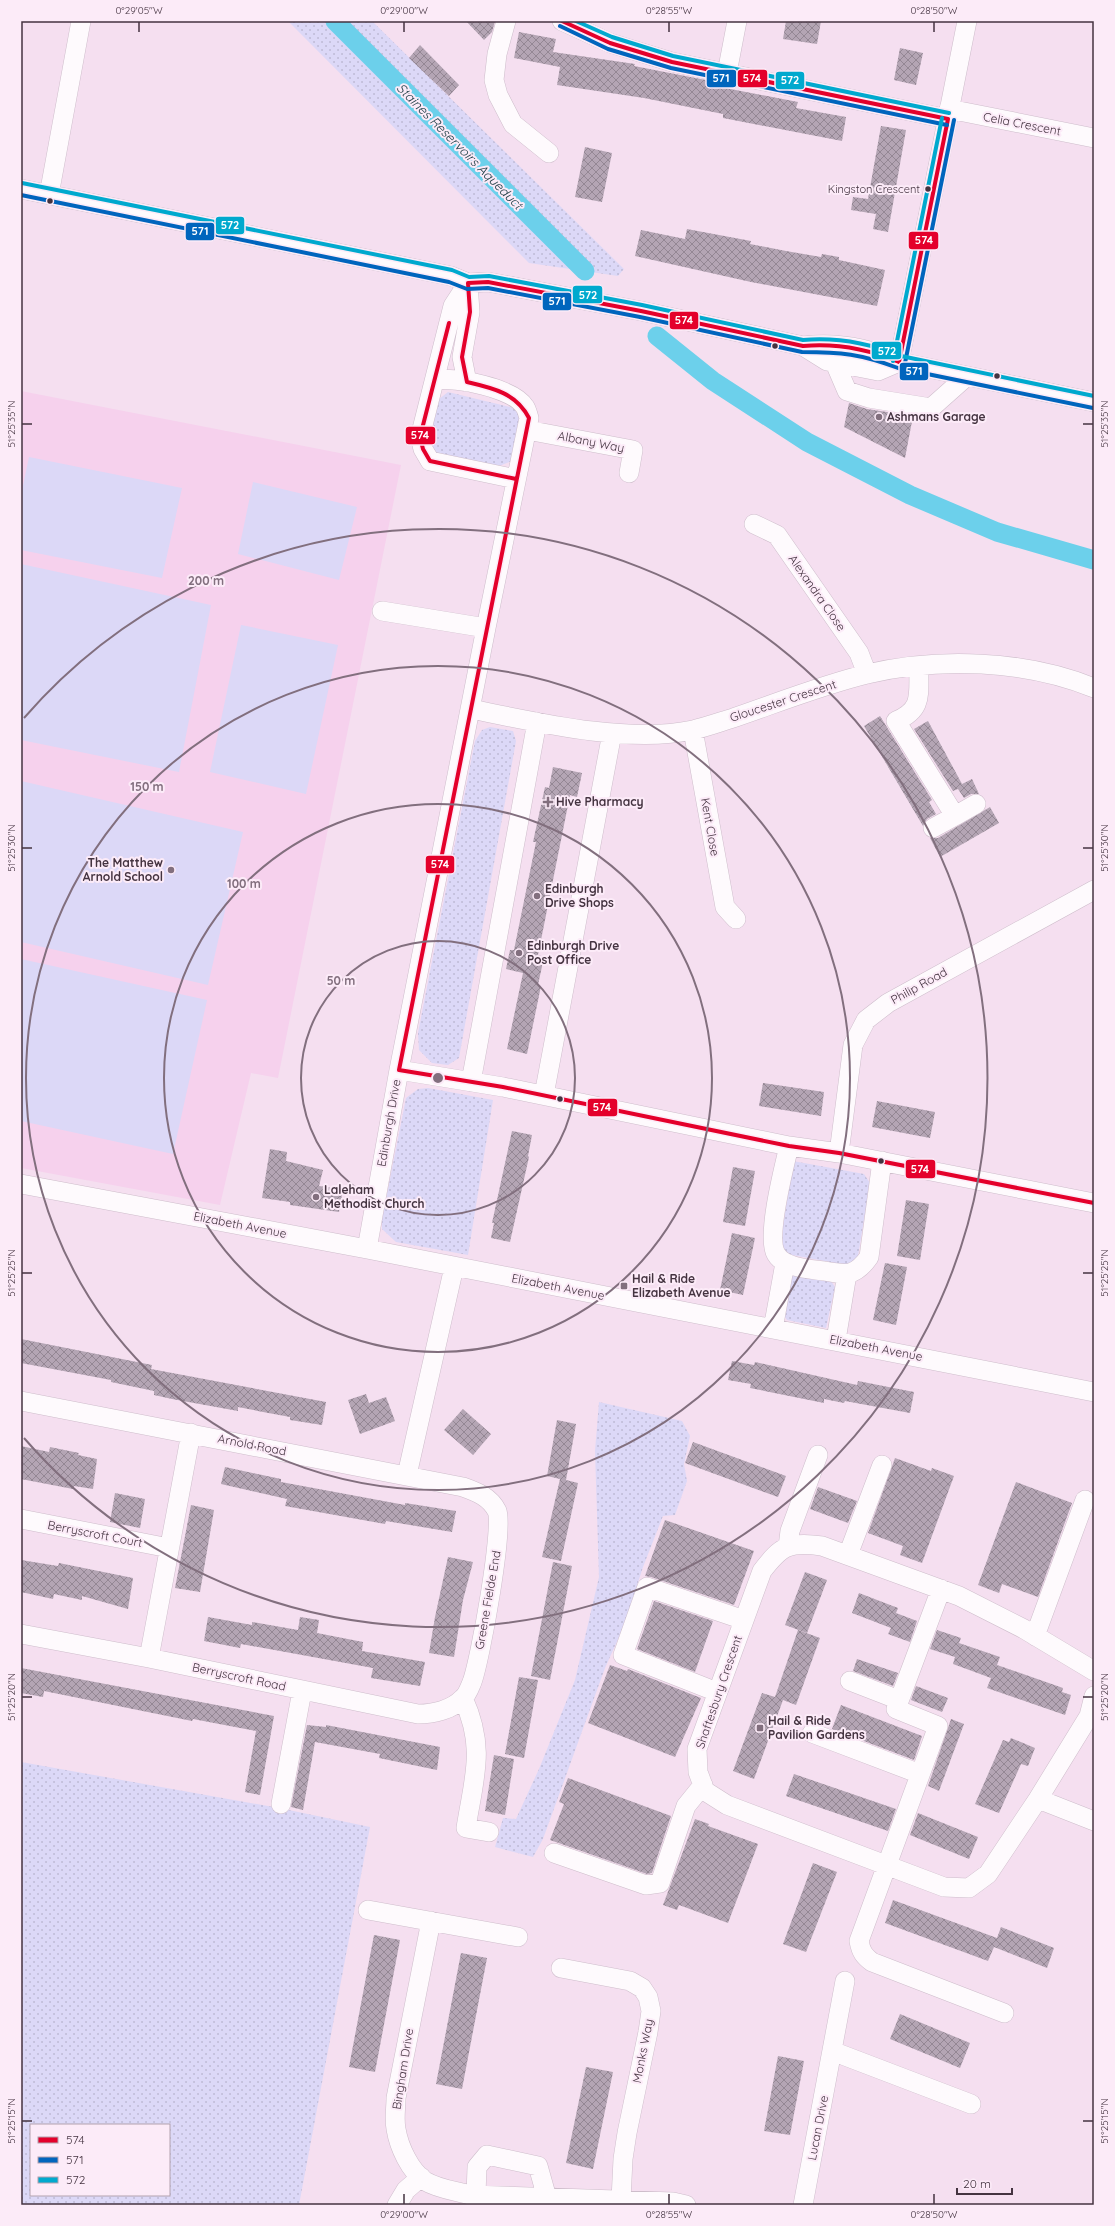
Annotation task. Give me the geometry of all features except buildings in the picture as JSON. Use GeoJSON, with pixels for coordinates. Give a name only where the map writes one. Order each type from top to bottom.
{"type":"FeatureCollection","features":[{"type":"Feature","properties":{"kind":"street"},"geometry":{"type":"LineString","coordinates":[[49,195],[81,21]]}},
{"type":"Feature","properties":{"kind":"street"},"geometry":{"type":"LineString","coordinates":[[506,21],[497,54],[494,80],[498,95],[513,124],[549,154]]}},
{"type":"Feature","properties":{"kind":"street"},"geometry":{"type":"LineString","coordinates":[[562,21],[610,43],[672,62],[727,74],[948,114]]}},
{"type":"Feature","properties":{"kind":"street"},"geometry":{"type":"LineString","coordinates":[[727,74],[737,21]]}},
{"type":"Feature","properties":{"kind":"street"},"geometry":{"type":"LineString","coordinates":[[899,362],[967,21]]}},
{"type":"Feature","properties":{"kind":"street","name":"Celia Crescent"},"geometry":{"type":"LineString","coordinates":[[948,114],[1094,138]]}},
{"type":"Feature","properties":{"kind":"street"},"geometry":{"type":"LineString","coordinates":[[21,189],[451,276],[468,283],[488,282],[641,311],[803,346],[826,343],[837,354],[847,391],[869,398],[915,407],[931,408],[967,376]]}},
{"type":"Feature","properties":{"kind":"street"},"geometry":{"type":"LineString","coordinates":[[436,380],[448,378],[499,390],[524,406],[529,418],[516,479],[430,461],[423,449],[420,436],[436,380],[453,306],[468,283]]}},
{"type":"Feature","properties":{"kind":"street"},"geometry":{"type":"LineString","coordinates":[[467,382],[462,357],[470,312],[468,283]]}},
{"type":"Feature","properties":{"kind":"street"},"geometry":{"type":"LineString","coordinates":[[837,354],[881,354],[899,362],[1094,402]]}},
{"type":"Feature","properties":{"kind":"street","name":"Albany Way"},"geometry":{"type":"LineString","coordinates":[[527,430],[632,450],[628,474]]}},
{"type":"Feature","properties":{"kind":"street","name":"Edinburgh Drive"},"geometry":{"type":"LineString","coordinates":[[367,1249],[399,1070],[516,479]]}},
{"type":"Feature","properties":{"kind":"street","name":"Alexandra Close"},"geometry":{"type":"LineString","coordinates":[[754,524],[777,536],[859,653],[867,674]]}},
{"type":"Feature","properties":{"kind":"street"},"geometry":{"type":"LineString","coordinates":[[382,611],[486,628]]}},
{"type":"Feature","properties":{"kind":"street","name":"Gloucester Crescent"},"geometry":{"type":"LineString","coordinates":[[471,709],[537,722],[612,733],[660,734],[693,730],[867,674],[918,666],[987,664],[1043,671],[1094,688]]}},
{"type":"Feature","properties":{"kind":"street"},"geometry":{"type":"LineString","coordinates":[[918,666],[916,707],[909,715],[896,721],[955,816]]}},
{"type":"Feature","properties":{"kind":"street"},"geometry":{"type":"LineString","coordinates":[[471,1082],[537,722]]}},
{"type":"Feature","properties":{"kind":"street","name":"Kent Close"},"geometry":{"type":"LineString","coordinates":[[693,730],[725,907],[736,919]]}},
{"type":"Feature","properties":{"kind":"street"},"geometry":{"type":"LineString","coordinates":[[544,1095],[612,733]]}},
{"type":"Feature","properties":{"kind":"street"},"geometry":{"type":"LineString","coordinates":[[933,828],[976,804]]}},
{"type":"Feature","properties":{"kind":"street","name":"Philip Road"},"geometry":{"type":"LineString","coordinates":[[839,1153],[853,1044],[866,1020],[888,1003],[1094,890]]}},
{"type":"Feature","properties":{"kind":"street"},"geometry":{"type":"LineString","coordinates":[[399,1070],[544,1095],[789,1146],[882,1161],[1094,1203]]}},
{"type":"Feature","properties":{"kind":"street"},"geometry":{"type":"LineString","coordinates":[[789,1146],[773,1232],[773,1245],[776,1255],[785,1263],[806,1268],[847,1274],[860,1269],[869,1257],[882,1161]]}},
{"type":"Feature","properties":{"kind":"street","name":"Elizabeth Avenue"},"geometry":{"type":"LineString","coordinates":[[21,1184],[367,1249],[773,1330],[836,1340],[1094,1392]]}},
{"type":"Feature","properties":{"kind":"street"},"geometry":{"type":"LineString","coordinates":[[773,1330],[785,1263]]}},
{"type":"Feature","properties":{"kind":"street"},"geometry":{"type":"LineString","coordinates":[[407,1475],[454,1267]]}},
{"type":"Feature","properties":{"kind":"street"},"geometry":{"type":"LineString","coordinates":[[836,1340],[847,1274]]}},
{"type":"Feature","properties":{"kind":"street","name":"Arnold Road"},"geometry":{"type":"LineString","coordinates":[[21,1401],[407,1475],[463,1487],[482,1494]]}},
{"type":"Feature","properties":{"kind":"street"},"geometry":{"type":"LineString","coordinates":[[149,1658],[191,1433]]}},
{"type":"Feature","properties":{"kind":"street"},"geometry":{"type":"LineString","coordinates":[[788,1547],[790,1531],[818,1455]]}},
{"type":"Feature","properties":{"kind":"street"},"geometry":{"type":"LineString","coordinates":[[848,1555],[882,1465]]}},
{"type":"Feature","properties":{"kind":"street","name":"Greene Fielde End"},"geometry":{"type":"LineString","coordinates":[[459,1701],[472,1683],[477,1664],[498,1547],[497,1512],[482,1494]]}},
{"type":"Feature","properties":{"kind":"street"},"geometry":{"type":"LineString","coordinates":[[1035,1636],[1085,1500]]}},
{"type":"Feature","properties":{"kind":"street","name":"Berryscroft Court"},"geometry":{"type":"LineString","coordinates":[[21,1519],[169,1548]]}},
{"type":"Feature","properties":{"kind":"street","name":"Shaftesbury Crescent"},"geometry":{"type":"LineString","coordinates":[[1094,1672],[1035,1636],[959,1596],[822,1546],[801,1543],[777,1552],[762,1571],[697,1749],[698,1772],[705,1791],[727,1805],[944,1887],[968,1888],[988,1874],[1038,1799],[1089,1716],[1094,1696]]}},
{"type":"Feature","properties":{"kind":"street"},"geometry":{"type":"LineString","coordinates":[[717,1692],[623,1655],[647,1588],[744,1620]]}},
{"type":"Feature","properties":{"kind":"street"},"geometry":{"type":"LineString","coordinates":[[941,1589],[896,1709],[938,1726],[859,1941],[863,1956],[886,1968],[1004,2013]]}},
{"type":"Feature","properties":{"kind":"street","name":"Berryscroft Road"},"geometry":{"type":"LineString","coordinates":[[21,1634],[149,1658],[418,1714],[434,1714],[459,1701]]}},
{"type":"Feature","properties":{"kind":"street"},"geometry":{"type":"LineString","coordinates":[[850,1681],[899,1700]]}},
{"type":"Feature","properties":{"kind":"street"},"geometry":{"type":"LineString","coordinates":[[281,1804],[302,1691]]}},
{"type":"Feature","properties":{"kind":"street"},"geometry":{"type":"LineString","coordinates":[[459,1701],[472,1718],[478,1754],[466,1828],[489,1832]]}},
{"type":"Feature","properties":{"kind":"street"},"geometry":{"type":"LineString","coordinates":[[812,1733],[920,1774]]}},
{"type":"Feature","properties":{"kind":"street"},"geometry":{"type":"LineString","coordinates":[[554,1853],[646,1885],[660,1883],[686,1806],[703,1785]]}},
{"type":"Feature","properties":{"kind":"street"},"geometry":{"type":"LineString","coordinates":[[1038,1799],[1094,1821]]}},
{"type":"Feature","properties":{"kind":"street"},"geometry":{"type":"LineString","coordinates":[[368,1910],[518,1936]]}},
{"type":"Feature","properties":{"kind":"street","name":"Bingham Drive"},"geometry":{"type":"LineString","coordinates":[[431,1921],[396,2098],[395,2128],[410,2165],[425,2181],[444,2188],[476,2195],[673,2202],[686,2205]]}},
{"type":"Feature","properties":{"kind":"street","name":"Monks Way"},"geometry":{"type":"LineString","coordinates":[[561,1968],[630,1981],[642,1988],[648,1997],[651,2011],[626,2140],[621,2200]]}},
{"type":"Feature","properties":{"kind":"street","name":"Lucan Drive"},"geometry":{"type":"LineString","coordinates":[[803,2205],[845,1980]]}},
{"type":"Feature","properties":{"kind":"street"},"geometry":{"type":"LineString","coordinates":[[832,2051],[971,2104]]}},
{"type":"Feature","properties":{"kind":"street"},"geometry":{"type":"LineString","coordinates":[[476,2195],[478,2167],[487,2155],[538,2166],[547,2198]]}},
{"type":"Feature","properties":{"kind":"street"},"geometry":{"type":"LineString","coordinates":[[397,2205],[406,2190],[421,2177]]}},
{"type":"Feature","properties":{"kind":"shaded area"},"geometry":{"type":"Polygon","coordinates":[[[288,21],[372,21],[624,269],[618,276],[529,263],[288,21]]]}},
{"type":"Feature","properties":{"kind":"shaded area","name":"The Matthew Arnold School"},"geometry":{"type":"Polygon","coordinates":[[[21,391],[401,465],[278,1078],[251,1073],[220,1205],[21,1168],[21,391]]]}},
{"type":"Feature","properties":{"kind":"shaded area"},"geometry":{"type":"Polygon","coordinates":[[[448,392],[514,408],[520,415],[512,461],[499,466],[438,457],[428,442],[439,399],[448,392]]]}},
{"type":"Feature","properties":{"kind":"shaded area"},"geometry":{"type":"Polygon","coordinates":[[[29,457],[182,488],[162,578],[21,550],[21,495],[29,457]]]}},
{"type":"Feature","properties":{"kind":"shaded area"},"geometry":{"type":"Polygon","coordinates":[[[253,482],[357,507],[339,580],[238,554],[253,482]]]}},
{"type":"Feature","properties":{"kind":"shaded area"},"geometry":{"type":"Polygon","coordinates":[[[21,564],[211,605],[179,772],[21,740],[21,564]]]}},
{"type":"Feature","properties":{"kind":"shaded area"},"geometry":{"type":"Polygon","coordinates":[[[241,625],[338,645],[306,794],[210,772],[241,625]]]}},
{"type":"Feature","properties":{"kind":"shaded area"},"geometry":{"type":"Polygon","coordinates":[[[490,727],[513,731],[516,741],[459,1058],[448,1065],[432,1063],[419,1050],[418,1033],[475,741],[482,730],[490,727]]]}},
{"type":"Feature","properties":{"kind":"shaded area"},"geometry":{"type":"Polygon","coordinates":[[[21,781],[243,832],[208,985],[21,942],[21,781]]]}},
{"type":"Feature","properties":{"kind":"shaded area"},"geometry":{"type":"Polygon","coordinates":[[[21,959],[207,1000],[173,1154],[21,1121],[21,959]]]}},
{"type":"Feature","properties":{"kind":"shaded area"},"geometry":{"type":"Polygon","coordinates":[[[428,1088],[493,1100],[468,1255],[396,1242],[382,1229],[382,1219],[406,1098],[418,1089],[428,1088]]]}},
{"type":"Feature","properties":{"kind":"shaded area"},"geometry":{"type":"Polygon","coordinates":[[[793,1161],[864,1174],[870,1183],[858,1256],[854,1263],[846,1265],[787,1254],[783,1249],[781,1239],[793,1161]]]}},
{"type":"Feature","properties":{"kind":"shaded area"},"geometry":{"type":"Polygon","coordinates":[[[794,1274],[831,1281],[835,1287],[826,1328],[787,1320],[784,1316],[790,1277],[794,1274]]]}},
{"type":"Feature","properties":{"kind":"shaded area"},"geometry":{"type":"Polygon","coordinates":[[[599,1402],[682,1421],[690,1436],[684,1464],[687,1481],[675,1515],[663,1516],[643,1567],[624,1626],[605,1668],[543,1839],[533,1857],[495,1847],[503,1818],[516,1819],[539,1769],[575,1680],[599,1577],[595,1451],[599,1402]]]}},
{"type":"Feature","properties":{"kind":"shaded area"},"geometry":{"type":"Polygon","coordinates":[[[21,1762],[279,1808],[370,1827],[299,2205],[21,2205],[21,1762]]]}},
{"type":"Feature","properties":{"kind":"waterway","name":"Staines Reservoirs Aqueduct"},"geometry":{"type":"LineString","coordinates":[[335,21],[585,271]]}},
{"type":"Feature","properties":{"kind":"waterway","name":"Staines Reservoirs Aqueduct"},"geometry":{"type":"LineString","coordinates":[[657,336],[713,381],[807,442],[910,495],[997,532],[1094,560]]}},
{"type":"Feature","properties":{"kind":"transit line","name":"574"},"geometry":{"type":"LineString","coordinates":[[562,21],[610,43],[672,62],[948,119]]}},
{"type":"Feature","properties":{"kind":"transit line","name":"572"},"geometry":{"type":"LineString","coordinates":[[576,21],[612,37],[673,56],[949,113]]}},
{"type":"Feature","properties":{"kind":"transit line","name":"571"},"geometry":{"type":"LineString","coordinates":[[560,26],[608,49],[671,68],[947,125]]}},
{"type":"Feature","properties":{"kind":"transit line","name":"572"},"geometry":{"type":"LineString","coordinates":[[893,361],[942,118]]}},
{"type":"Feature","properties":{"kind":"transit line","name":"574"},"geometry":{"type":"LineString","coordinates":[[899,362],[948,119]]}},
{"type":"Feature","properties":{"kind":"transit line","name":"571"},"geometry":{"type":"LineString","coordinates":[[905,363],[954,120]]}},
{"type":"Feature","properties":{"kind":"transit line","name":"572"},"geometry":{"type":"LineString","coordinates":[[22,183],[452,270],[469,277],[489,276],[642,305],[803,340],[829,339],[865,344],[901,356],[1094,396]]}},
{"type":"Feature","properties":{"kind":"transit line","name":"571"},"geometry":{"type":"LineString","coordinates":[[21,195],[449,282],[467,289],[488,288],[640,317],[802,352],[840,353],[862,357],[898,368],[1093,408]]}},
{"type":"Feature","properties":{"kind":"transit line","name":"574"},"geometry":{"type":"LineString","coordinates":[[468,283],[488,282],[641,311],[803,346],[828,345],[864,350],[899,362]]}},
{"type":"Feature","properties":{"kind":"transit line","name":"574"},"geometry":{"type":"LineString","coordinates":[[399,1070],[529,418],[524,410],[511,397],[495,389],[467,382],[462,357],[470,312],[468,283]]}},
{"type":"Feature","properties":{"kind":"transit line","name":"574"},"geometry":{"type":"LineString","coordinates":[[449,323],[420,437],[423,449],[430,461],[516,479]]}},
{"type":"Feature","properties":{"kind":"transit line","name":"574"},"geometry":{"type":"LineString","coordinates":[[399,1070],[503,1087],[789,1146],[839,1153],[1094,1203]]}},
{"type":"Feature","properties":{"kind":"place","name":"Kingston Crescent"},"geometry":{"type":"Point","coordinates":[928,189]}},
{"type":"Feature","properties":{"kind":"place","name":"Ashmans Garage"},"geometry":{"type":"Point","coordinates":[879,417]}},
{"type":"Feature","properties":{"kind":"place","name":"Hive Pharmacy"},"geometry":{"type":"Point","coordinates":[548,802]}},
{"type":"Feature","properties":{"kind":"place","name":"The Matthew Arnold School"},"geometry":{"type":"Point","coordinates":[171,870]}},
{"type":"Feature","properties":{"kind":"place","name":"Edinburgh Drive Shops"},"geometry":{"type":"Point","coordinates":[537,896]}},
{"type":"Feature","properties":{"kind":"place","name":"Edinburgh Drive Post Office"},"geometry":{"type":"Point","coordinates":[519,953]}},
{"type":"Feature","properties":{"kind":"place","name":"Laleham Methodist Church"},"geometry":{"type":"Point","coordinates":[316,1197]}},
{"type":"Feature","properties":{"kind":"place","name":"Hail & Ride Elizabeth Avenue"},"geometry":{"type":"Point","coordinates":[624,1286]}},
{"type":"Feature","properties":{"kind":"place","name":"Hail & Ride Pavilion Gardens"},"geometry":{"type":"Point","coordinates":[760,1728]}}]}
